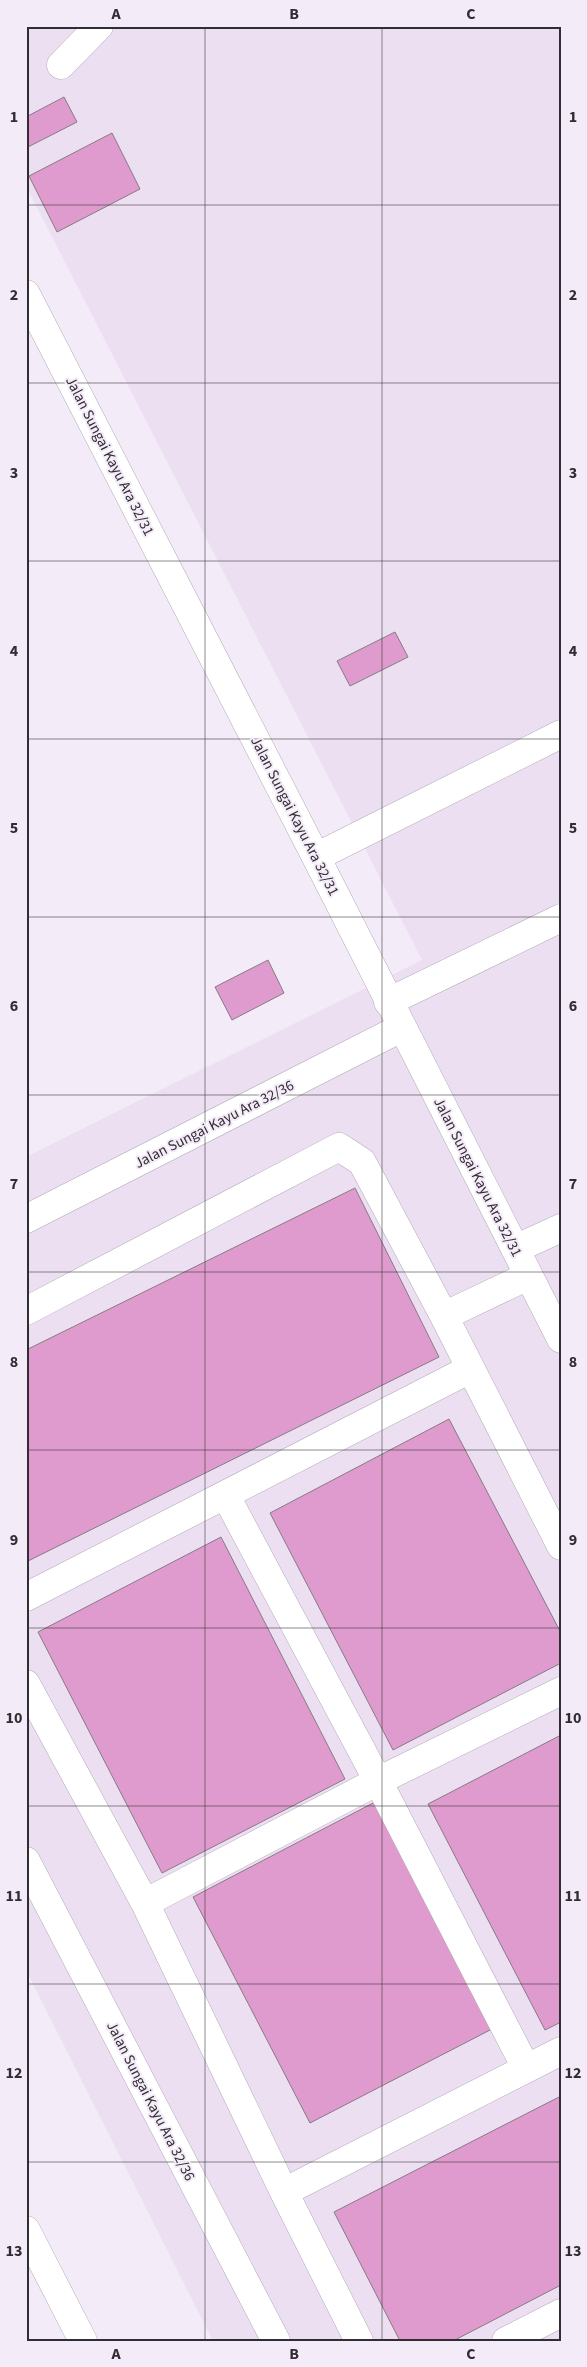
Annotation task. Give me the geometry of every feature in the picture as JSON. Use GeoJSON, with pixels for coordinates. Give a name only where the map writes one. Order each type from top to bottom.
{"type":"FeatureCollection","features":[{"type":"Feature","properties":{"kind":"street"},"geometry":{"type":"LineString","coordinates":[[61,65],[99,26]]}},
{"type":"Feature","properties":{"kind":"street","name":"Jalan Sungai Kayu Ara 32/31"},"geometry":{"type":"LineString","coordinates":[[26,294],[316,857],[388,1002],[561,1339]]}},
{"type":"Feature","properties":{"kind":"street"},"geometry":{"type":"LineString","coordinates":[[316,857],[561,734]]}},
{"type":"Feature","properties":{"kind":"street"},"geometry":{"type":"LineString","coordinates":[[388,1002],[561,918]]}},
{"type":"Feature","properties":{"kind":"street","name":"Jalan Sungai Kayu Ara 32/36"},"geometry":{"type":"LineString","coordinates":[[26,1219],[402,1028]]}},
{"type":"Feature","properties":{"kind":"street"},"geometry":{"type":"LineString","coordinates":[[26,1311],[338,1148],[362,1162],[444,1316],[561,1546]]}},
{"type":"Feature","properties":{"kind":"street"},"geometry":{"type":"LineString","coordinates":[[515,1249],[561,1228]]}},
{"type":"Feature","properties":{"kind":"street"},"geometry":{"type":"LineString","coordinates":[[444,1316],[528,1276]]}},
{"type":"Feature","properties":{"kind":"street"},"geometry":{"type":"LineString","coordinates":[[26,1597],[226,1496],[470,1369]]}},
{"type":"Feature","properties":{"kind":"street"},"geometry":{"type":"LineString","coordinates":[[226,1496],[378,1781],[526,2068]]}},
{"type":"Feature","properties":{"kind":"street"},"geometry":{"type":"LineString","coordinates":[[26,1684],[145,1903],[284,2192],[359,2341]]}},
{"type":"Feature","properties":{"kind":"street"},"geometry":{"type":"LineString","coordinates":[[145,1903],[378,1781],[561,1691]]}},
{"type":"Feature","properties":{"kind":"street","name":"Jalan Sungai Kayu Ara 32/36"},"geometry":{"type":"LineString","coordinates":[[26,1861],[276,2341]]}},
{"type":"Feature","properties":{"kind":"street"},"geometry":{"type":"LineString","coordinates":[[284,2192],[561,2050]]}},
{"type":"Feature","properties":{"kind":"street"},"geometry":{"type":"LineString","coordinates":[[26,2230],[83,2341]]}},
{"type":"Feature","properties":{"kind":"street"},"geometry":{"type":"LineString","coordinates":[[506,2341],[561,2313]]}},
{"type":"Feature","properties":{"kind":"shaded area"},"geometry":{"type":"Polygon","coordinates":[[[26,26],[561,26],[561,2341],[213,2341],[26,1970],[26,1157],[422,960],[26,186],[26,26]]]}},
{"type":"Feature","properties":{"kind":"building"},"geometry":{"type":"Polygon","coordinates":[[[64,97],[77,122],[26,148],[26,117],[64,97]]]}},
{"type":"Feature","properties":{"kind":"building"},"geometry":{"type":"Polygon","coordinates":[[[112,133],[140,189],[57,232],[29,176],[112,133]]]}},
{"type":"Feature","properties":{"kind":"building"},"geometry":{"type":"Polygon","coordinates":[[[395,632],[408,657],[350,686],[337,661],[395,632]]]}},
{"type":"Feature","properties":{"kind":"building"},"geometry":{"type":"Polygon","coordinates":[[[268,960],[284,993],[232,1020],[215,987],[268,960]]]}},
{"type":"Feature","properties":{"kind":"building"},"geometry":{"type":"Polygon","coordinates":[[[355,1188],[439,1357],[26,1562],[26,1350],[355,1188]]]}},
{"type":"Feature","properties":{"kind":"building"},"geometry":{"type":"Polygon","coordinates":[[[449,1419],[561,1633],[561,1663],[393,1750],[270,1513],[449,1419]]]}},
{"type":"Feature","properties":{"kind":"building"},"geometry":{"type":"Polygon","coordinates":[[[221,1537],[345,1779],[162,1873],[38,1632],[221,1537]]]}},
{"type":"Feature","properties":{"kind":"building"},"geometry":{"type":"Polygon","coordinates":[[[561,1735],[561,2022],[545,2030],[428,1804],[561,1735]]]}},
{"type":"Feature","properties":{"kind":"building"},"geometry":{"type":"Polygon","coordinates":[[[375,1802],[492,2029],[310,2123],[193,1897],[375,1802]]]}},
{"type":"Feature","properties":{"kind":"building"},"geometry":{"type":"Polygon","coordinates":[[[561,2096],[561,2285],[453,2341],[400,2341],[334,2212],[561,2096]]]}}]}
